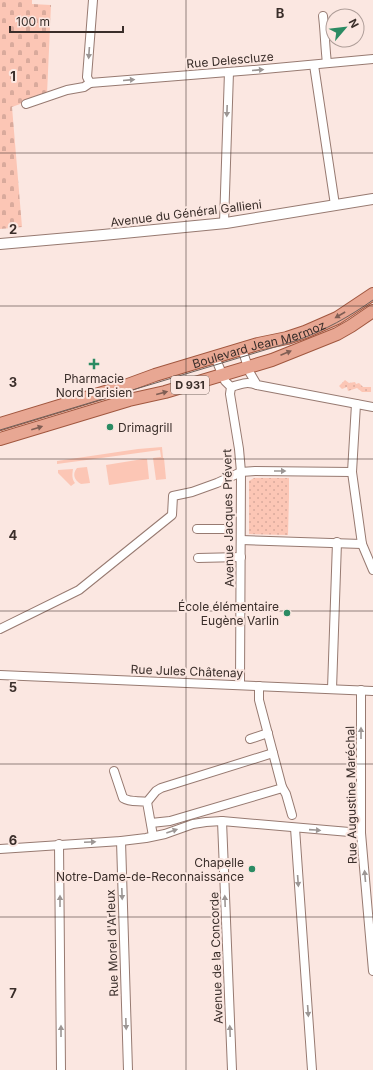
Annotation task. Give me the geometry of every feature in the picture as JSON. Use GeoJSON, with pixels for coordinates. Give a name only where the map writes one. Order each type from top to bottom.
{"type":"FeatureCollection","features":[{"type":"Feature","properties":{"kind":"main road","name":"Boulevard Jean Mermoz"},"geometry":{"type":"LineString","coordinates":[[0,424],[125,386],[155,375],[305,332],[348,311],[373,294]]}},
{"type":"Feature","properties":{"kind":"main road","name":"Boulevard Jean Mermoz"},"geometry":{"type":"LineString","coordinates":[[0,439],[129,400],[165,392],[272,360],[337,334],[373,311]]}},
{"type":"Feature","properties":{"kind":"street"},"geometry":{"type":"LineString","coordinates":[[90,83],[87,77],[93,0]]}},
{"type":"Feature","properties":{"kind":"street"},"geometry":{"type":"LineString","coordinates":[[323,16],[325,36],[324,43],[327,62]]}},
{"type":"Feature","properties":{"kind":"street","name":"Rue Delescluze"},"geometry":{"type":"LineString","coordinates":[[26,104],[67,90],[84,87],[90,83],[373,59]]}},
{"type":"Feature","properties":{"kind":"street"},"geometry":{"type":"LineString","coordinates":[[314,65],[335,205]]}},
{"type":"Feature","properties":{"kind":"street"},"geometry":{"type":"LineString","coordinates":[[224,223],[229,72]]}},
{"type":"Feature","properties":{"kind":"street","name":"Avenue du Général Gallieni"},"geometry":{"type":"LineString","coordinates":[[0,244],[90,237],[224,223],[373,199]]}},
{"type":"Feature","properties":{"kind":"street"},"geometry":{"type":"LineString","coordinates":[[242,349],[248,367],[257,385]]}},
{"type":"Feature","properties":{"kind":"street"},"geometry":{"type":"LineString","coordinates":[[215,357],[225,381],[231,387],[249,382],[257,385],[373,407]]}},
{"type":"Feature","properties":{"kind":"street","name":"Avenue Jacques Prévert"},"geometry":{"type":"LineString","coordinates":[[231,387],[230,394],[240,449],[241,472],[240,685]]}},
{"type":"Feature","properties":{"kind":"street"},"geometry":{"type":"LineString","coordinates":[[356,404],[352,472],[362,544],[373,570]]}},
{"type":"Feature","properties":{"kind":"street"},"geometry":{"type":"LineString","coordinates":[[0,629],[79,590],[172,515],[173,496],[192,492],[241,472],[352,472]]}},
{"type":"Feature","properties":{"kind":"street"},"geometry":{"type":"LineString","coordinates":[[197,529],[241,529]]}},
{"type":"Feature","properties":{"kind":"street"},"geometry":{"type":"LineString","coordinates":[[241,540],[362,544]]}},
{"type":"Feature","properties":{"kind":"street"},"geometry":{"type":"LineString","coordinates":[[332,689],[337,542]]}},
{"type":"Feature","properties":{"kind":"street"},"geometry":{"type":"LineString","coordinates":[[198,558],[241,557]]}},
{"type":"Feature","properties":{"kind":"street","name":"Rue Jules Châtenay"},"geometry":{"type":"LineString","coordinates":[[0,675],[373,691]]}},
{"type":"Feature","properties":{"kind":"street"},"geometry":{"type":"LineString","coordinates":[[259,686],[259,700],[282,787],[286,794],[292,815]]}},
{"type":"Feature","properties":{"kind":"street","name":"Rue Augustine Maréchal"},"geometry":{"type":"LineString","coordinates":[[361,690],[361,833],[373,971]]}},
{"type":"Feature","properties":{"kind":"street"},"geometry":{"type":"LineString","coordinates":[[250,739],[268,733]]}},
{"type":"Feature","properties":{"kind":"street"},"geometry":{"type":"LineString","coordinates":[[147,802],[156,791],[161,788],[273,753]]}},
{"type":"Feature","properties":{"kind":"street"},"geometry":{"type":"LineString","coordinates":[[114,771],[124,798],[132,801],[140,800],[147,802]]}},
{"type":"Feature","properties":{"kind":"street"},"geometry":{"type":"LineString","coordinates":[[151,823],[170,821],[282,787]]}},
{"type":"Feature","properties":{"kind":"street"},"geometry":{"type":"LineString","coordinates":[[147,802],[153,836]]}},
{"type":"Feature","properties":{"kind":"street"},"geometry":{"type":"LineString","coordinates":[[0,849],[120,841],[165,834],[193,824],[222,821],[361,833]]}},
{"type":"Feature","properties":{"kind":"street","name":"Avenue de la Concorde"},"geometry":{"type":"LineString","coordinates":[[222,821],[232,1070]]}},
{"type":"Feature","properties":{"kind":"street"},"geometry":{"type":"LineString","coordinates":[[295,828],[312,1070]]}},
{"type":"Feature","properties":{"kind":"street","name":"Rue Morel d'Arleux"},"geometry":{"type":"LineString","coordinates":[[120,841],[128,1070]]}},
{"type":"Feature","properties":{"kind":"street"},"geometry":{"type":"LineString","coordinates":[[59,844],[61,1070]]}},
{"type":"Feature","properties":{"kind":"green space"},"geometry":{"type":"Polygon","coordinates":[[[0,0],[32,0],[32,4],[51,5],[47,94],[12,107],[22,227],[0,229],[0,0]]]}},
{"type":"Feature","properties":{"kind":"green space"},"geometry":{"type":"Polygon","coordinates":[[[345,380],[349,383],[359,383],[363,387],[371,387],[371,392],[362,392],[357,388],[348,391],[347,387],[342,389],[339,386],[345,380]]]}},
{"type":"Feature","properties":{"kind":"green space"},"geometry":{"type":"Polygon","coordinates":[[[162,447],[166,479],[156,480],[153,458],[161,457],[160,450],[57,464],[57,461],[162,447]]]}},
{"type":"Feature","properties":{"kind":"green space"},"geometry":{"type":"Polygon","coordinates":[[[147,459],[149,479],[109,485],[106,465],[147,459]]]}},
{"type":"Feature","properties":{"kind":"green space"},"geometry":{"type":"Polygon","coordinates":[[[87,467],[90,483],[81,484],[75,479],[75,472],[77,468],[87,467]]]}},
{"type":"Feature","properties":{"kind":"green space"},"geometry":{"type":"Polygon","coordinates":[[[73,469],[72,477],[75,483],[71,486],[58,473],[58,470],[73,469]]]}},
{"type":"Feature","properties":{"kind":"green space"},"geometry":{"type":"Polygon","coordinates":[[[254,478],[289,478],[288,535],[249,534],[249,481],[254,478]]]}},
{"type":"Feature","properties":{"kind":"tram line"},"geometry":{"type":"LineString","coordinates":[[0,430],[298,340],[337,323],[373,300]]}},
{"type":"Feature","properties":{"kind":"place","name":"Pharmacie Nord Parisien"},"geometry":{"type":"Point","coordinates":[94,364]}},
{"type":"Feature","properties":{"kind":"place","name":"Drimagrill"},"geometry":{"type":"Point","coordinates":[110,427]}},
{"type":"Feature","properties":{"kind":"place","name":"École élémentaire Eugène Varlin"},"geometry":{"type":"Point","coordinates":[287,613]}},
{"type":"Feature","properties":{"kind":"place","name":"Chapelle Notre-Dame-de-Reconnaissance"},"geometry":{"type":"Point","coordinates":[252,869]}}]}
